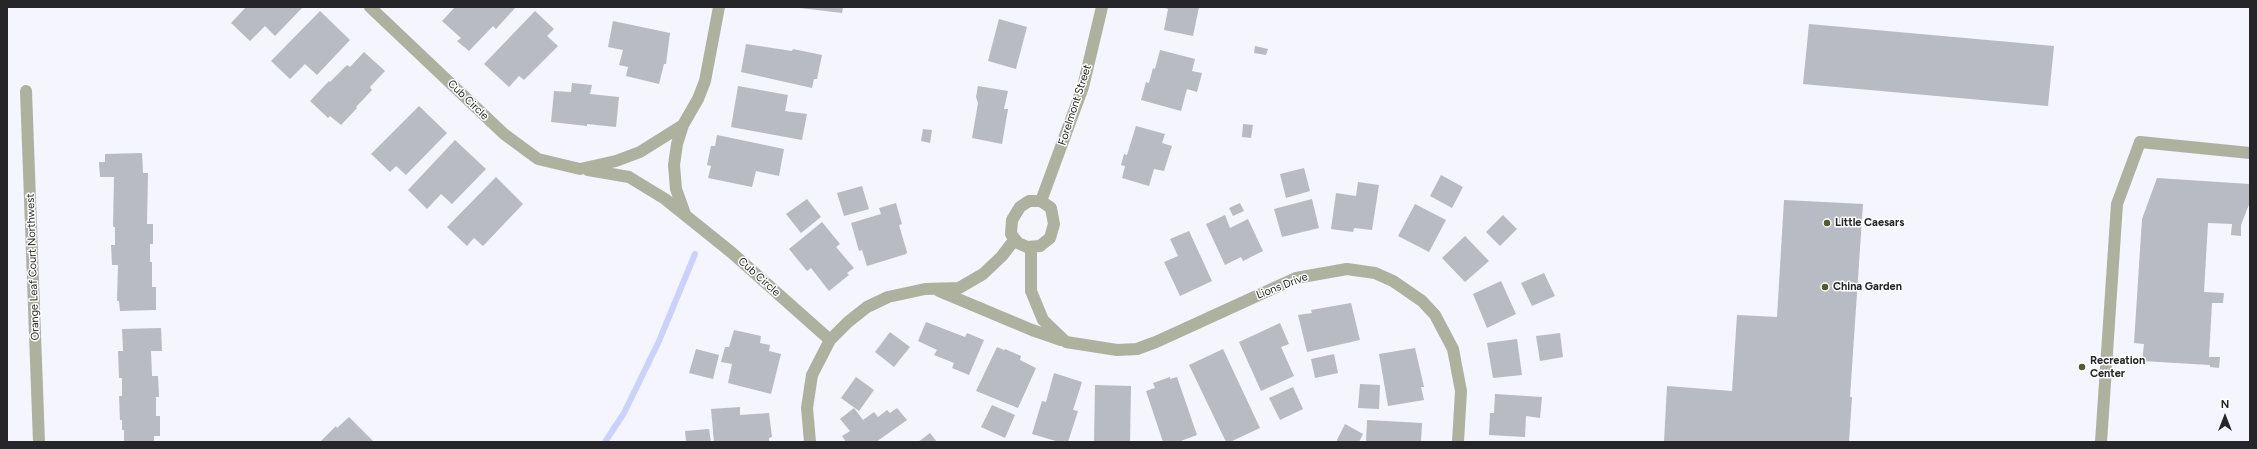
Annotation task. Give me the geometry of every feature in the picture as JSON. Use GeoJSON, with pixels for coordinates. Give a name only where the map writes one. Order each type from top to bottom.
{"type":"FeatureCollection","features":[{"type":"Feature","properties":{"kind":"street","name":"Cub Circle"},"geometry":{"type":"LineString","coordinates":[[370,7],[504,134],[538,159],[580,169],[629,177],[648,187],[686,215],[731,252],[830,340]]}},
{"type":"Feature","properties":{"kind":"street","name":"Cub Circle"},"geometry":{"type":"LineString","coordinates":[[686,215],[676,189],[674,165],[677,144],[683,125],[698,99],[705,81],[719,7]]}},
{"type":"Feature","properties":{"kind":"street","name":"Forelmont Street"},"geometry":{"type":"LineString","coordinates":[[1042,201],[1083,87],[1102,7]]}},
{"type":"Feature","properties":{"kind":"street","name":"Orange Leaf Court Northwest"},"geometry":{"type":"LineString","coordinates":[[26,91],[39,442]]}},
{"type":"Feature","properties":{"kind":"street","name":"Cub Circle"},"geometry":{"type":"LineString","coordinates":[[580,169],[616,161],[640,152],[683,125]]}},
{"type":"Feature","properties":{"kind":"street"},"geometry":{"type":"LineString","coordinates":[[2101,442],[2117,204],[2140,142],[2250,153]]}},
{"type":"Feature","properties":{"kind":"street"},"geometry":{"type":"LineString","coordinates":[[1029,200],[1042,201],[1051,208],[1054,224],[1050,238],[1040,246],[1031,247],[1018,243],[1011,234],[1012,220],[1020,207],[1029,200]]}},
{"type":"Feature","properties":{"kind":"street","name":"Lions Drive"},"geometry":{"type":"LineString","coordinates":[[810,442],[807,408],[808,391],[812,375],[830,340],[848,322],[868,307],[906,292],[959,288],[983,274],[1002,256],[1015,239]]}},
{"type":"Feature","properties":{"kind":"street"},"geometry":{"type":"LineString","coordinates":[[1031,247],[1031,291],[1043,320],[1066,342]]}},
{"type":"Feature","properties":{"kind":"street","name":"Lions Drive"},"geometry":{"type":"LineString","coordinates":[[934,289],[1032,330],[1066,342],[1117,350],[1137,348],[1156,342],[1296,278],[1347,269],[1375,273],[1393,281],[1422,301],[1445,331],[1453,348],[1461,391],[1458,442]]}},
{"type":"Feature","properties":{"kind":"building"},"geometry":{"type":"Polygon","coordinates":[[[246,7],[303,7],[275,36],[265,26],[250,41],[231,23],[246,7]]]}},
{"type":"Feature","properties":{"kind":"building"},"geometry":{"type":"Polygon","coordinates":[[[455,7],[515,8],[496,29],[493,26],[469,51],[457,41],[461,38],[442,21],[455,7]]]}},
{"type":"Feature","properties":{"kind":"building"},"geometry":{"type":"Polygon","coordinates":[[[800,7],[843,7],[842,13],[800,8],[800,7]]]}},
{"type":"Feature","properties":{"kind":"building"},"geometry":{"type":"Polygon","coordinates":[[[1162,7],[1199,7],[1193,36],[1164,30],[1168,9],[1162,7]]]}},
{"type":"Feature","properties":{"kind":"building"},"geometry":{"type":"Polygon","coordinates":[[[320,11],[350,40],[317,75],[305,64],[290,79],[271,61],[320,11]]]}},
{"type":"Feature","properties":{"kind":"building"},"geometry":{"type":"Polygon","coordinates":[[[535,11],[554,29],[547,36],[558,46],[524,80],[519,76],[509,87],[484,64],[535,11]]]}},
{"type":"Feature","properties":{"kind":"building"},"geometry":{"type":"Polygon","coordinates":[[[999,19],[1027,27],[1016,69],[988,61],[999,19]]]}},
{"type":"Feature","properties":{"kind":"building"},"geometry":{"type":"Polygon","coordinates":[[[613,21],[670,33],[666,64],[664,64],[659,84],[626,76],[628,67],[619,65],[623,50],[608,47],[613,21]]]}},
{"type":"Feature","properties":{"kind":"building"},"geometry":{"type":"Polygon","coordinates":[[[1809,24],[2054,46],[2048,106],[1803,84],[1809,24]]]}},
{"type":"Feature","properties":{"kind":"building"},"geometry":{"type":"Polygon","coordinates":[[[746,44],[792,51],[793,49],[822,55],[817,79],[814,79],[812,88],[741,72],[746,44]]]}},
{"type":"Feature","properties":{"kind":"building"},"geometry":{"type":"Polygon","coordinates":[[[1255,46],[1268,49],[1266,55],[1254,53],[1255,46]]]}},
{"type":"Feature","properties":{"kind":"building"},"geometry":{"type":"Polygon","coordinates":[[[1160,50],[1195,59],[1192,71],[1202,73],[1197,92],[1187,89],[1181,111],[1141,100],[1146,82],[1149,83],[1153,68],[1155,69],[1160,50]]]}},
{"type":"Feature","properties":{"kind":"building"},"geometry":{"type":"Polygon","coordinates":[[[364,52],[385,71],[370,87],[372,90],[341,125],[330,116],[328,118],[310,101],[329,81],[330,82],[347,65],[350,67],[364,52]]]}},
{"type":"Feature","properties":{"kind":"building"},"geometry":{"type":"Polygon","coordinates":[[[572,83],[592,85],[590,94],[619,97],[616,127],[587,124],[587,126],[551,122],[554,91],[571,92],[572,83]]]}},
{"type":"Feature","properties":{"kind":"building"},"geometry":{"type":"Polygon","coordinates":[[[738,86],[788,95],[785,111],[807,114],[802,140],[731,127],[738,86]]]}},
{"type":"Feature","properties":{"kind":"building"},"geometry":{"type":"Polygon","coordinates":[[[978,86],[1008,91],[1004,109],[1008,109],[1002,144],[972,138],[978,103],[976,97],[978,86]]]}},
{"type":"Feature","properties":{"kind":"building"},"geometry":{"type":"Polygon","coordinates":[[[419,106],[447,133],[406,175],[396,166],[390,172],[371,154],[419,106]]]}},
{"type":"Feature","properties":{"kind":"building"},"geometry":{"type":"Polygon","coordinates":[[[1243,124],[1253,125],[1251,138],[1242,137],[1243,124]]]}},
{"type":"Feature","properties":{"kind":"building"},"geometry":{"type":"Polygon","coordinates":[[[1136,126],[1165,134],[1162,143],[1172,146],[1164,171],[1154,169],[1149,186],[1122,178],[1125,166],[1121,165],[1124,154],[1127,155],[1136,126]]]}},
{"type":"Feature","properties":{"kind":"building"},"geometry":{"type":"Polygon","coordinates":[[[923,129],[932,130],[930,143],[921,141],[923,129]]]}},
{"type":"Feature","properties":{"kind":"building"},"geometry":{"type":"Polygon","coordinates":[[[717,135],[784,149],[779,176],[756,171],[752,187],[708,178],[711,166],[707,165],[711,146],[715,146],[717,135]]]}},
{"type":"Feature","properties":{"kind":"building"},"geometry":{"type":"Polygon","coordinates":[[[455,140],[486,169],[452,204],[441,194],[427,209],[408,190],[455,140]]]}},
{"type":"Feature","properties":{"kind":"building"},"geometry":{"type":"Polygon","coordinates":[[[142,153],[143,173],[148,173],[147,224],[153,224],[153,244],[150,244],[150,262],[152,262],[152,287],[156,287],[156,310],[120,311],[119,301],[117,301],[118,265],[112,265],[111,245],[115,245],[115,227],[113,227],[114,177],[100,177],[99,162],[105,162],[105,154],[142,153]]]}},
{"type":"Feature","properties":{"kind":"building"},"geometry":{"type":"Polygon","coordinates":[[[1304,168],[1310,191],[1286,198],[1280,174],[1304,168]]]}},
{"type":"Feature","properties":{"kind":"building"},"geometry":{"type":"Polygon","coordinates":[[[1441,175],[1463,187],[1452,208],[1430,196],[1441,175]]]}},
{"type":"Feature","properties":{"kind":"building"},"geometry":{"type":"Polygon","coordinates":[[[496,177],[523,204],[483,246],[474,238],[467,246],[447,227],[496,177]]]}},
{"type":"Feature","properties":{"kind":"building"},"geometry":{"type":"Polygon","coordinates":[[[2157,178],[2250,184],[2250,202],[2241,225],[2241,236],[2231,235],[2232,224],[2208,223],[2204,292],[2224,293],[2223,303],[2212,303],[2209,357],[2220,357],[2219,368],[2210,367],[2210,365],[2142,361],[2144,344],[2134,343],[2142,219],[2157,178]]]}},
{"type":"Feature","properties":{"kind":"building"},"geometry":{"type":"Polygon","coordinates":[[[1358,182],[1379,185],[1372,230],[1354,228],[1353,232],[1331,229],[1336,193],[1356,196],[1358,182]]]}},
{"type":"Feature","properties":{"kind":"building"},"geometry":{"type":"Polygon","coordinates":[[[862,186],[869,209],[844,216],[837,193],[862,186]]]}},
{"type":"Feature","properties":{"kind":"building"},"geometry":{"type":"Polygon","coordinates":[[[807,199],[821,217],[801,233],[786,214],[807,199]]]}},
{"type":"Feature","properties":{"kind":"building"},"geometry":{"type":"Polygon","coordinates":[[[1312,199],[1319,228],[1282,237],[1274,209],[1312,199]]]}},
{"type":"Feature","properties":{"kind":"building"},"geometry":{"type":"Polygon","coordinates":[[[1784,200],[1863,204],[1850,397],[1852,397],[1849,442],[1664,442],[1667,386],[1732,391],[1737,315],[1777,317],[1784,200]]]}},
{"type":"Feature","properties":{"kind":"building"},"geometry":{"type":"Polygon","coordinates":[[[896,203],[902,224],[899,225],[907,252],[906,254],[867,266],[862,250],[859,251],[851,223],[881,214],[879,208],[896,203]]]}},
{"type":"Feature","properties":{"kind":"building"},"geometry":{"type":"Polygon","coordinates":[[[1240,203],[1244,211],[1233,216],[1229,208],[1240,203]]]}},
{"type":"Feature","properties":{"kind":"building"},"geometry":{"type":"Polygon","coordinates":[[[1415,204],[1446,220],[1429,252],[1398,236],[1415,204]]]}},
{"type":"Feature","properties":{"kind":"building"},"geometry":{"type":"Polygon","coordinates":[[[1225,215],[1230,228],[1248,219],[1263,251],[1243,261],[1241,257],[1225,265],[1206,224],[1225,215]]]}},
{"type":"Feature","properties":{"kind":"building"},"geometry":{"type":"Polygon","coordinates":[[[1503,215],[1517,229],[1500,246],[1486,232],[1503,215]]]}},
{"type":"Feature","properties":{"kind":"building"},"geometry":{"type":"Polygon","coordinates":[[[822,222],[840,244],[836,247],[854,268],[847,273],[849,275],[829,291],[811,268],[807,271],[789,249],[822,222]]]}},
{"type":"Feature","properties":{"kind":"building"},"geometry":{"type":"Polygon","coordinates":[[[1189,231],[1212,281],[1180,296],[1164,262],[1178,256],[1170,239],[1189,231]]]}},
{"type":"Feature","properties":{"kind":"building"},"geometry":{"type":"Polygon","coordinates":[[[1465,236],[1489,261],[1465,282],[1442,258],[1465,236]]]}},
{"type":"Feature","properties":{"kind":"building"},"geometry":{"type":"Polygon","coordinates":[[[1544,273],[1555,296],[1532,306],[1521,283],[1544,273]]]}},
{"type":"Feature","properties":{"kind":"building"},"geometry":{"type":"Polygon","coordinates":[[[1501,281],[1516,314],[1487,328],[1473,294],[1501,281]]]}},
{"type":"Feature","properties":{"kind":"building"},"geometry":{"type":"Polygon","coordinates":[[[1351,303],[1360,340],[1307,352],[1298,315],[1312,313],[1311,310],[1351,303]]]}},
{"type":"Feature","properties":{"kind":"building"},"geometry":{"type":"Polygon","coordinates":[[[926,322],[965,337],[967,333],[984,340],[969,375],[952,368],[954,363],[934,355],[937,350],[918,341],[926,322]]]}},
{"type":"Feature","properties":{"kind":"building"},"geometry":{"type":"Polygon","coordinates":[[[1280,323],[1289,344],[1281,347],[1294,376],[1261,391],[1239,342],[1280,323]]]}},
{"type":"Feature","properties":{"kind":"building"},"geometry":{"type":"Polygon","coordinates":[[[161,328],[162,351],[151,351],[152,376],[158,376],[159,397],[156,397],[156,416],[160,416],[160,436],[154,436],[154,442],[124,442],[124,430],[122,430],[122,420],[120,420],[119,396],[122,396],[122,378],[119,378],[118,351],[123,351],[122,329],[161,328]]]}},
{"type":"Feature","properties":{"kind":"building"},"geometry":{"type":"Polygon","coordinates":[[[734,330],[761,336],[760,343],[770,345],[769,351],[781,354],[771,394],[728,383],[732,364],[721,362],[725,347],[729,347],[734,330]]]}},
{"type":"Feature","properties":{"kind":"building"},"geometry":{"type":"Polygon","coordinates":[[[890,332],[910,347],[894,367],[875,352],[890,332]]]}},
{"type":"Feature","properties":{"kind":"building"},"geometry":{"type":"Polygon","coordinates":[[[1560,333],[1563,357],[1540,361],[1536,336],[1560,333]]]}},
{"type":"Feature","properties":{"kind":"building"},"geometry":{"type":"Polygon","coordinates":[[[1517,339],[1522,375],[1493,378],[1487,343],[1517,339]]]}},
{"type":"Feature","properties":{"kind":"building"},"geometry":{"type":"Polygon","coordinates":[[[997,347],[1021,356],[1020,360],[1036,368],[1018,408],[976,391],[997,347]]]}},
{"type":"Feature","properties":{"kind":"building"},"geometry":{"type":"Polygon","coordinates":[[[1415,348],[1424,387],[1421,387],[1424,400],[1388,406],[1379,354],[1415,348]]]}},
{"type":"Feature","properties":{"kind":"building"},"geometry":{"type":"Polygon","coordinates":[[[696,349],[719,355],[713,379],[689,373],[696,349]]]}},
{"type":"Feature","properties":{"kind":"building"},"geometry":{"type":"Polygon","coordinates":[[[1223,349],[1260,428],[1230,442],[1226,442],[1189,365],[1223,349]]]}},
{"type":"Feature","properties":{"kind":"building"},"geometry":{"type":"Polygon","coordinates":[[[1334,354],[1338,373],[1315,378],[1311,359],[1334,354]]]}},
{"type":"Feature","properties":{"kind":"building"},"geometry":{"type":"Polygon","coordinates":[[[1054,373],[1082,382],[1073,410],[1078,411],[1068,442],[1059,442],[1032,434],[1042,401],[1046,402],[1054,373]]]}},
{"type":"Feature","properties":{"kind":"building"},"geometry":{"type":"Polygon","coordinates":[[[856,377],[874,390],[859,411],[841,398],[856,377]]]}},
{"type":"Feature","properties":{"kind":"building"},"geometry":{"type":"Polygon","coordinates":[[[1170,377],[1170,379],[1177,377],[1197,435],[1178,442],[1163,442],[1146,391],[1155,388],[1153,383],[1170,377]]]}},
{"type":"Feature","properties":{"kind":"building"},"geometry":{"type":"Polygon","coordinates":[[[1360,384],[1380,385],[1379,409],[1358,408],[1360,384]]]}},
{"type":"Feature","properties":{"kind":"building"},"geometry":{"type":"Polygon","coordinates":[[[1095,385],[1131,386],[1130,442],[1094,442],[1095,385]]]}},
{"type":"Feature","properties":{"kind":"building"},"geometry":{"type":"Polygon","coordinates":[[[1293,387],[1303,409],[1280,420],[1269,398],[1293,387]]]}},
{"type":"Feature","properties":{"kind":"building"},"geometry":{"type":"Polygon","coordinates":[[[1495,394],[1542,397],[1540,418],[1526,416],[1525,437],[1489,435],[1490,413],[1494,413],[1495,394]]]}},
{"type":"Feature","properties":{"kind":"building"},"geometry":{"type":"Polygon","coordinates":[[[992,405],[1015,415],[1005,438],[981,427],[992,405]]]}},
{"type":"Feature","properties":{"kind":"building"},"geometry":{"type":"Polygon","coordinates":[[[740,407],[740,415],[769,413],[772,437],[769,438],[769,442],[714,442],[711,409],[740,407]]]}},
{"type":"Feature","properties":{"kind":"building"},"geometry":{"type":"Polygon","coordinates":[[[854,408],[863,420],[874,412],[878,417],[887,410],[890,413],[897,408],[907,420],[876,442],[846,442],[842,436],[850,431],[840,419],[854,408]]]}},
{"type":"Feature","properties":{"kind":"building"},"geometry":{"type":"Polygon","coordinates":[[[349,417],[374,442],[320,442],[336,426],[337,428],[349,417]]]}},
{"type":"Feature","properties":{"kind":"building"},"geometry":{"type":"Polygon","coordinates":[[[1367,420],[1422,423],[1421,442],[1366,442],[1367,420]]]}},
{"type":"Feature","properties":{"kind":"building"},"geometry":{"type":"Polygon","coordinates":[[[1345,424],[1363,434],[1359,442],[1336,442],[1345,424]]]}},
{"type":"Feature","properties":{"kind":"building"},"geometry":{"type":"Polygon","coordinates":[[[709,429],[711,442],[686,442],[685,431],[709,429]]]}},
{"type":"Feature","properties":{"kind":"building"},"geometry":{"type":"Polygon","coordinates":[[[930,433],[937,442],[918,442],[930,433]]]}},
{"type":"Feature","properties":{"kind":"waterway"},"geometry":{"type":"LineString","coordinates":[[605,442],[624,413],[659,341],[695,254]]}},
{"type":"Feature","properties":{"kind":"place","name":"Little Caesars"},"geometry":{"type":"Point","coordinates":[1827,223]}},
{"type":"Feature","properties":{"kind":"place","name":"China Garden"},"geometry":{"type":"Point","coordinates":[1825,287]}},
{"type":"Feature","properties":{"kind":"place","name":"Recreation Center"},"geometry":{"type":"Point","coordinates":[2082,367]}}]}
